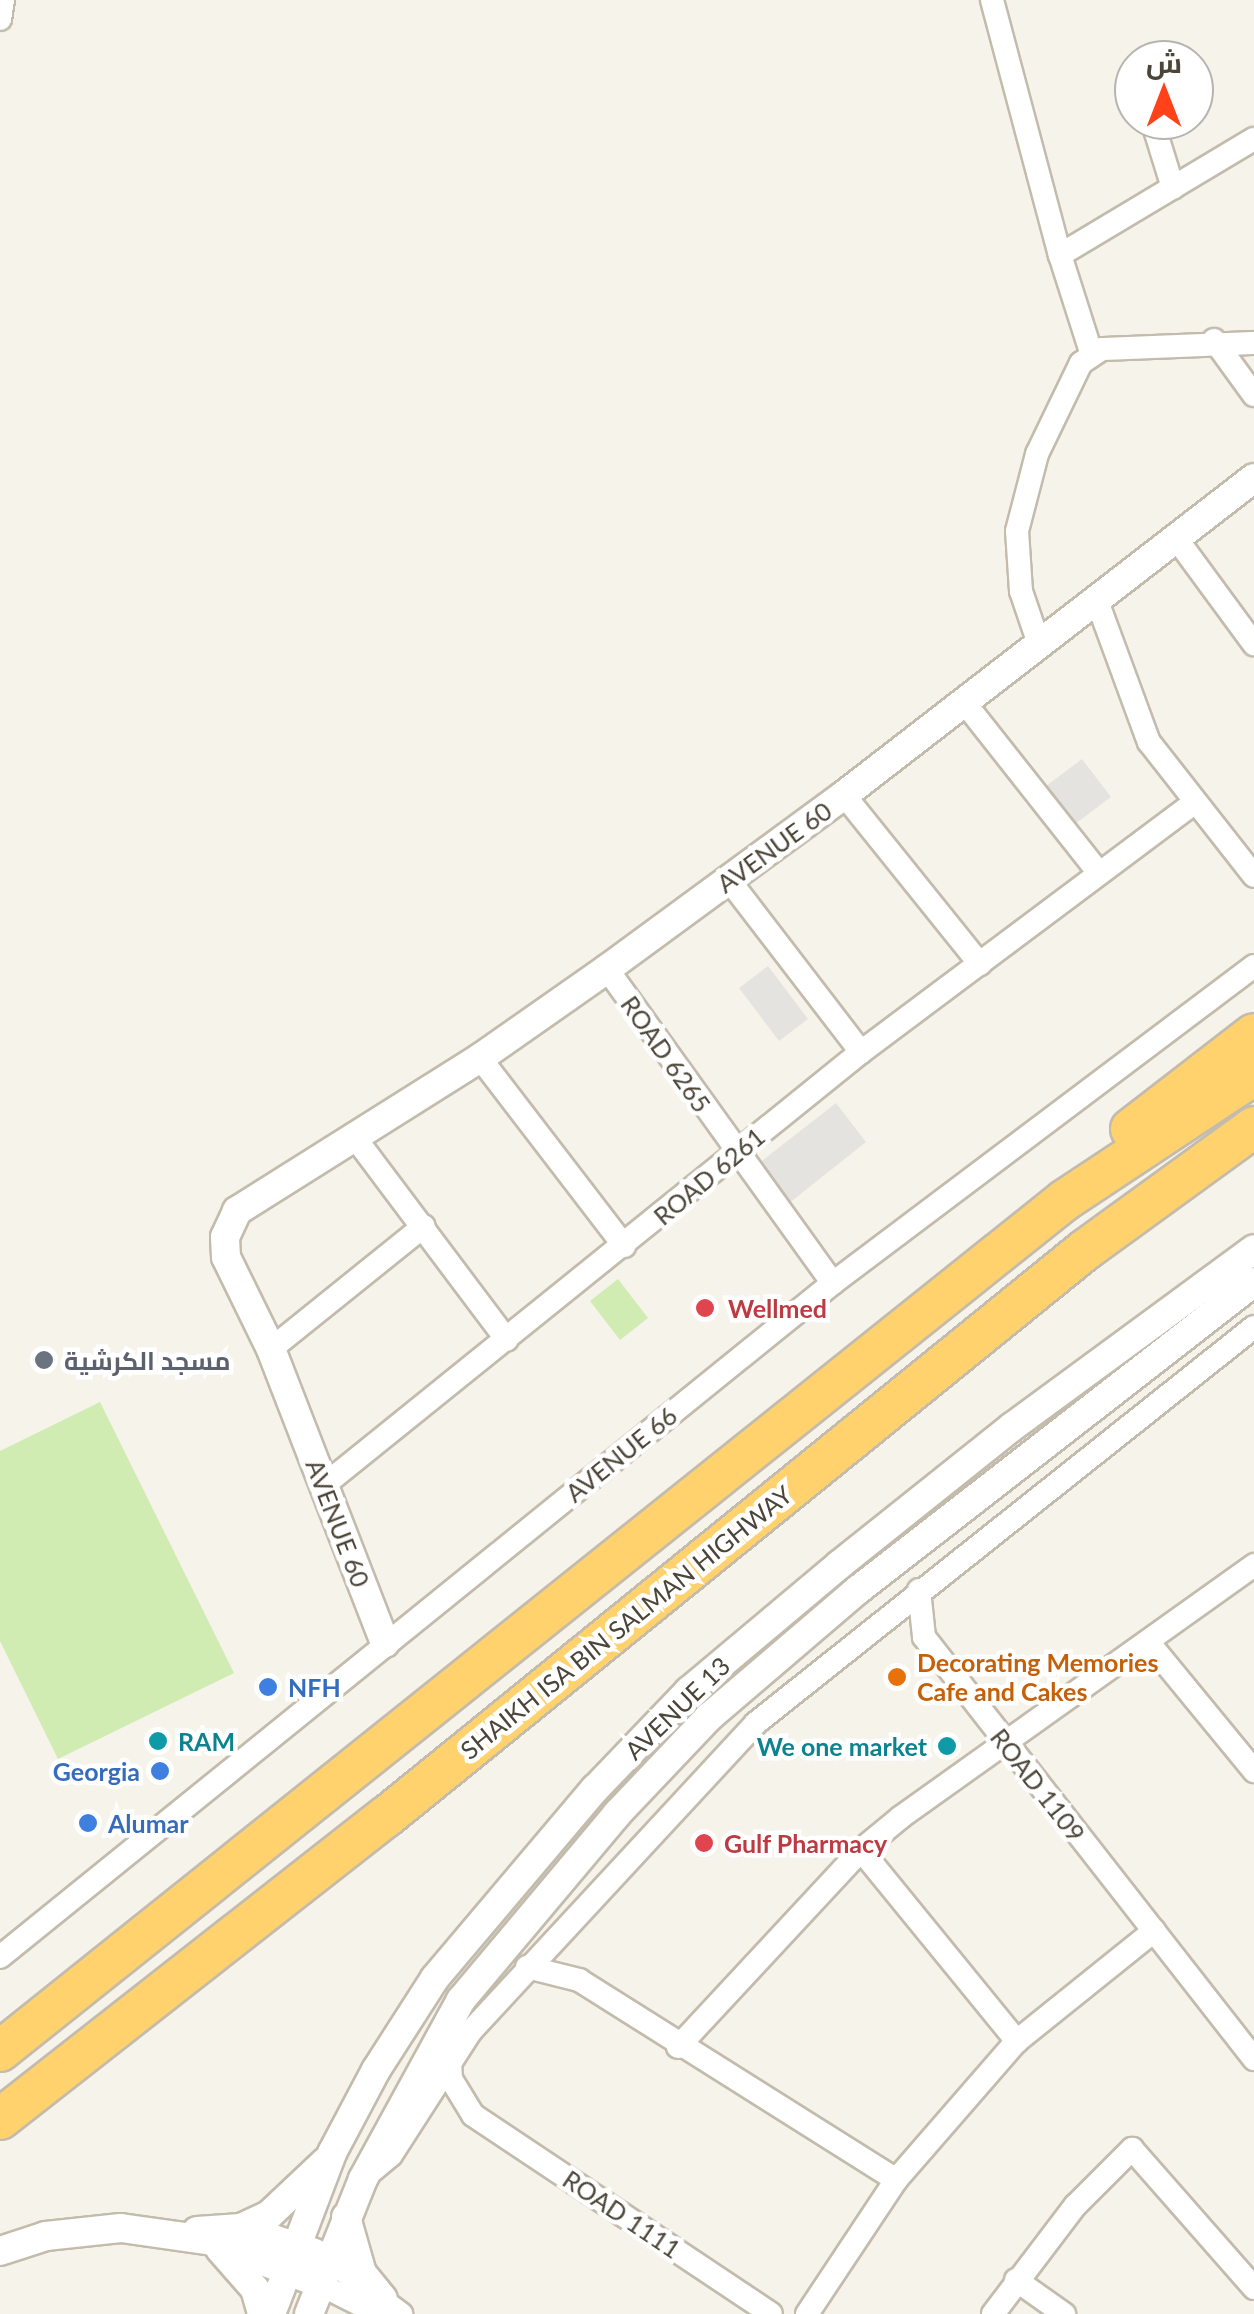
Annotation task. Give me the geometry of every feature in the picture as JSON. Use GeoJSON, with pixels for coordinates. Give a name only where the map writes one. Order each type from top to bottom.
{"type":"FeatureCollection","features":[{"type":"Feature","properties":{"kind":"highway"},"geometry":{"type":"LineString","coordinates":[[1065,1200],[1134,1126],[1254,1034]]}},
{"type":"Feature","properties":{"kind":"highway","name":"SHAIKH ISA BIN SALMAN HIGHWAY"},"geometry":{"type":"LineString","coordinates":[[0,2051],[1065,1200],[1254,1074]]}},
{"type":"Feature","properties":{"kind":"highway","name":"SHAIKH ISA BIN SALMAN HIGHWAY"},"geometry":{"type":"LineString","coordinates":[[0,2119],[388,1816],[1086,1250],[1254,1127]]}},
{"type":"Feature","properties":{"kind":"highway"},"geometry":{"type":"LineString","coordinates":[[1086,1250],[1254,1150]]}},
{"type":"Feature","properties":{"kind":"street"},"geometry":{"type":"LineString","coordinates":[[0,19],[3,0]]}},
{"type":"Feature","properties":{"kind":"street"},"geometry":{"type":"LineString","coordinates":[[992,0],[1060,255],[1091,352],[1037,454],[1017,531],[1022,591],[1039,644]]}},
{"type":"Feature","properties":{"kind":"street"},"geometry":{"type":"LineString","coordinates":[[1060,255],[1254,138]]}},
{"type":"Feature","properties":{"kind":"street"},"geometry":{"type":"LineString","coordinates":[[1158,140],[1172,188]]}},
{"type":"Feature","properties":{"kind":"street"},"geometry":{"type":"LineString","coordinates":[[1091,352],[1214,340],[1254,342]]}},
{"type":"Feature","properties":{"kind":"street"},"geometry":{"type":"LineString","coordinates":[[1214,340],[1254,395]]}},
{"type":"Feature","properties":{"kind":"street","name":"AVENUE 60"},"geometry":{"type":"LineString","coordinates":[[385,1644],[272,1349],[246,1293],[239,1258],[244,1228],[275,1188],[480,1058],[607,969],[844,795],[1254,478]]}},
{"type":"Feature","properties":{"kind":"street"},"geometry":{"type":"LineString","coordinates":[[1176,538],[1254,644]]}},
{"type":"Feature","properties":{"kind":"street"},"geometry":{"type":"LineString","coordinates":[[1097,600],[1149,742],[1192,804],[1254,876]]}},
{"type":"Feature","properties":{"kind":"street"},"geometry":{"type":"LineString","coordinates":[[964,702],[1098,873]]}},
{"type":"Feature","properties":{"kind":"street"},"geometry":{"type":"LineString","coordinates":[[844,795],[980,964]]}},
{"type":"Feature","properties":{"kind":"street","name":"ROAD 6261"},"geometry":{"type":"LineString","coordinates":[[323,1486],[861,1052],[1192,804]]}},
{"type":"Feature","properties":{"kind":"street"},"geometry":{"type":"LineString","coordinates":[[729,880],[861,1052]]}},
{"type":"Feature","properties":{"kind":"street","name":"AVENUE 66"},"geometry":{"type":"LineString","coordinates":[[0,1957],[833,1283],[1254,966]]}},
{"type":"Feature","properties":{"kind":"street","name":"ROAD 6265"},"geometry":{"type":"LineString","coordinates":[[607,969],[833,1283]]}},
{"type":"Feature","properties":{"kind":"street"},"geometry":{"type":"LineString","coordinates":[[480,1058],[624,1246]]}},
{"type":"Feature","properties":{"kind":"street"},"geometry":{"type":"LineString","coordinates":[[353,1135],[507,1340]]}},
{"type":"Feature","properties":{"kind":"street"},"geometry":{"type":"LineString","coordinates":[[272,1349],[424,1226]]}},
{"type":"Feature","properties":{"kind":"street","name":"AVENUE 13"},"geometry":{"type":"LineString","coordinates":[[271,2314],[332,2153],[435,1978],[595,1789],[689,1692],[1012,1427],[1254,1249]]}},
{"type":"Feature","properties":{"kind":"street","name":"AVENUE 13"},"geometry":{"type":"LineString","coordinates":[[309,2314],[362,2179],[461,2000],[617,1814],[709,1718],[859,1589],[1254,1282]]}},
{"type":"Feature","properties":{"kind":"street"},"geometry":{"type":"LineString","coordinates":[[362,2179],[391,2155],[450,2061],[527,1967],[756,1723],[918,1590],[1254,1328]]}},
{"type":"Feature","properties":{"kind":"street"},"geometry":{"type":"LineString","coordinates":[[678,2047],[861,1850],[1254,1566]]}},
{"type":"Feature","properties":{"kind":"street"},"geometry":{"type":"LineString","coordinates":[[876,1624],[924,1637],[918,1590]]}},
{"type":"Feature","properties":{"kind":"street","name":"ROAD 1109"},"geometry":{"type":"LineString","coordinates":[[924,1637],[1252,2052]]}},
{"type":"Feature","properties":{"kind":"street"},"geometry":{"type":"LineString","coordinates":[[1149,1643],[1254,1771]]}},
{"type":"Feature","properties":{"kind":"street"},"geometry":{"type":"LineString","coordinates":[[861,1850],[1017,2041]]}},
{"type":"Feature","properties":{"kind":"street"},"geometry":{"type":"LineString","coordinates":[[565,1927],[566,1956],[579,1980]]}},
{"type":"Feature","properties":{"kind":"street"},"geometry":{"type":"LineString","coordinates":[[807,2314],[896,2180],[1017,2041],[1154,1931]]}},
{"type":"Feature","properties":{"kind":"street"},"geometry":{"type":"LineString","coordinates":[[527,1967],[579,1980],[678,2047],[896,2180]]}},
{"type":"Feature","properties":{"kind":"street"},"geometry":{"type":"LineString","coordinates":[[450,2061],[455,2089],[473,2115]]}},
{"type":"Feature","properties":{"kind":"street","name":"ROAD 1111"},"geometry":{"type":"LineString","coordinates":[[418,2115],[429,2108],[473,2115],[771,2314]]}},
{"type":"Feature","properties":{"kind":"street"},"geometry":{"type":"LineString","coordinates":[[993,2314],[1075,2206],[1132,2149],[1254,2288]]}},
{"type":"Feature","properties":{"kind":"street"},"geometry":{"type":"LineString","coordinates":[[158,2233],[241,2228],[269,2215],[332,2153]]}},
{"type":"Feature","properties":{"kind":"street"},"geometry":{"type":"LineString","coordinates":[[346,2217],[362,2273],[380,2311]]}},
{"type":"Feature","properties":{"kind":"street"},"geometry":{"type":"LineString","coordinates":[[241,2228],[326,2273],[380,2311]]}},
{"type":"Feature","properties":{"kind":"street"},"geometry":{"type":"LineString","coordinates":[[0,2251],[83,2229],[158,2233],[294,2258]]}},
{"type":"Feature","properties":{"kind":"street"},"geometry":{"type":"LineString","coordinates":[[212,2241],[246,2275],[262,2314]]}},
{"type":"Feature","properties":{"kind":"street"},"geometry":{"type":"LineString","coordinates":[[1016,2280],[1064,2314]]}},
{"type":"Feature","properties":{"kind":"green space"},"geometry":{"type":"Polygon","coordinates":[[[618,1279],[648,1318],[620,1340],[590,1301],[618,1279]]]}},
{"type":"Feature","properties":{"kind":"green space"},"geometry":{"type":"Polygon","coordinates":[[[100,1402],[234,1673],[58,1759],[0,1641],[0,1451],[100,1402]]]}},
{"type":"Feature","properties":{"kind":"shaded area"},"geometry":{"type":"Polygon","coordinates":[[[1082,759],[1111,797],[1071,827],[1042,789],[1082,759]]]}},
{"type":"Feature","properties":{"kind":"shaded area"},"geometry":{"type":"Polygon","coordinates":[[[768,966],[808,1019],[779,1041],[739,988],[768,966]]]}},
{"type":"Feature","properties":{"kind":"shaded area"},"geometry":{"type":"Polygon","coordinates":[[[836,1103],[866,1142],[788,1204],[758,1164],[836,1103]]]}},
{"type":"Feature","properties":{"kind":"place","name":"Wellmed"},"geometry":{"type":"Point","coordinates":[705,1308]}},
{"type":"Feature","properties":{"kind":"place","name":"مسجد الكرشية"},"geometry":{"type":"Point","coordinates":[44,1360]}},
{"type":"Feature","properties":{"kind":"place","name":"Decorating Memories Cafe and Cakes"},"geometry":{"type":"Point","coordinates":[897,1677]}},
{"type":"Feature","properties":{"kind":"place","name":"NFH"},"geometry":{"type":"Point","coordinates":[268,1687]}},
{"type":"Feature","properties":{"kind":"place","name":"RAM"},"geometry":{"type":"Point","coordinates":[158,1741]}},
{"type":"Feature","properties":{"kind":"place","name":"We one market"},"geometry":{"type":"Point","coordinates":[947,1746]}},
{"type":"Feature","properties":{"kind":"place","name":"Georgia"},"geometry":{"type":"Point","coordinates":[160,1771]}},
{"type":"Feature","properties":{"kind":"place","name":"Alumar"},"geometry":{"type":"Point","coordinates":[88,1823]}},
{"type":"Feature","properties":{"kind":"place","name":"Gulf Pharmacy"},"geometry":{"type":"Point","coordinates":[704,1843]}}]}
